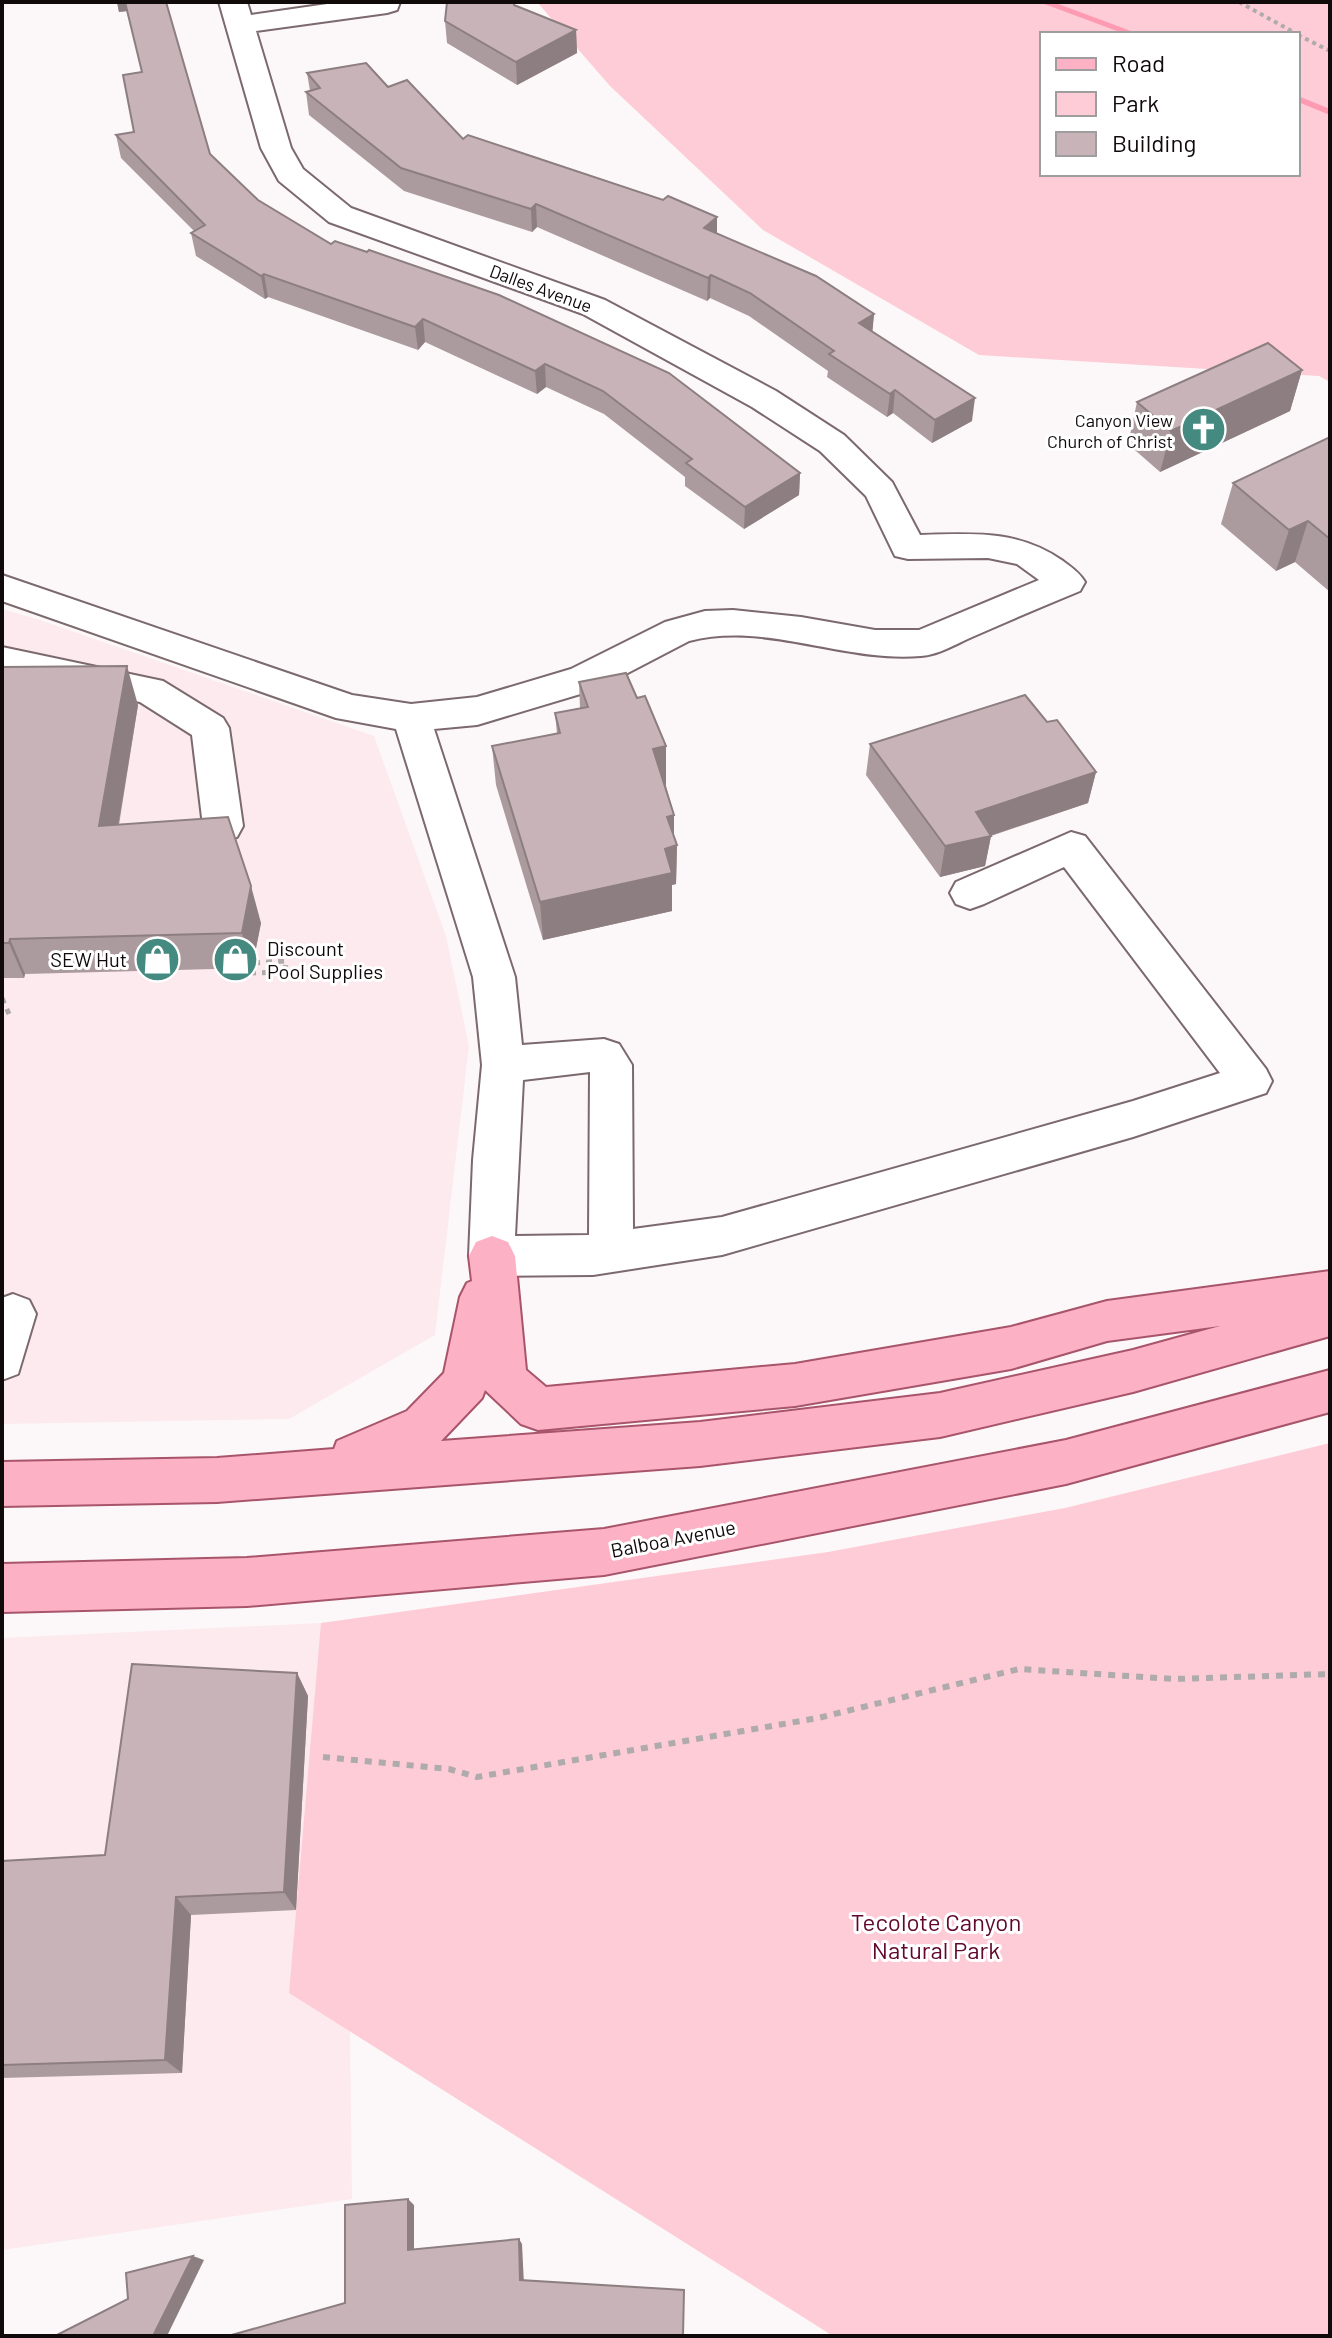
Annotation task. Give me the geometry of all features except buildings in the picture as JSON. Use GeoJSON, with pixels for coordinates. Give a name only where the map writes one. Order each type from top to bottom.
{"type":"FeatureCollection","features":[{"type":"Feature","properties":{"kind":"main road"},"geometry":{"type":"LineString","coordinates":[[492,1256],[504,1380],[538,1409],[795,1385],[1011,1348],[1107,1321],[1330,1291]]}},
{"type":"Feature","properties":{"kind":"main road"},"geometry":{"type":"LineString","coordinates":[[325,1470],[424,1426],[465,1383],[492,1256]]}},
{"type":"Feature","properties":{"kind":"main road"},"geometry":{"type":"LineString","coordinates":[[2,1484],[217,1480],[700,1444],[940,1415],[1133,1371],[1330,1316]]}},
{"type":"Feature","properties":{"kind":"main road","name":"Balboa Avenue"},"geometry":{"type":"LineString","coordinates":[[2,1588],[247,1582],[604,1552],[1066,1462],[1330,1391]]}},
{"type":"Feature","properties":{"kind":"street"},"geometry":{"type":"LineString","coordinates":[[236,14],[387,4]]}},
{"type":"Feature","properties":{"kind":"street","name":"Dalles Avenue"},"geometry":{"type":"LineString","coordinates":[[236,14],[276,148],[290,174],[340,215],[594,307],[764,399],[832,443],[880,490],[908,547],[988,546],[1028,554],[1067,582],[923,643],[875,643],[801,630],[733,623],[705,624],[678,631],[584,679],[477,711],[411,718]]}},
{"type":"Feature","properties":{"kind":"street"},"geometry":{"type":"LineString","coordinates":[[2,588],[349,708],[411,718],[494,977],[503,1065],[495,1160],[492,1256],[611,1252],[722,1236],[1133,1119],[1251,1081],[1071,847],[970,893]]}},
{"type":"Feature","properties":{"kind":"street"},"geometry":{"type":"LineString","coordinates":[[2,660],[150,691],[210,728],[223,826]]}},
{"type":"Feature","properties":{"kind":"street"},"geometry":{"type":"LineString","coordinates":[[503,1065],[590,1055],[604,1056],[611,1065],[611,1252]]}},
{"type":"Feature","properties":{"kind":"street"},"geometry":{"type":"LineString","coordinates":[[2,1359],[13,1314]]}},
{"type":"Feature","properties":{"kind":"path"},"geometry":{"type":"LineString","coordinates":[[1239,2],[1294,32]]}},
{"type":"Feature","properties":{"kind":"path"},"geometry":{"type":"LineString","coordinates":[[1300,35],[1330,51]]}},
{"type":"Feature","properties":{"kind":"path"},"geometry":{"type":"LineString","coordinates":[[250,973],[285,972],[286,961],[253,963]]}},
{"type":"Feature","properties":{"kind":"path"},"geometry":{"type":"LineString","coordinates":[[2,998],[9,1014]]}},
{"type":"Feature","properties":{"kind":"path"},"geometry":{"type":"LineString","coordinates":[[323,1757],[449,1769],[477,1777],[818,1718],[1019,1669],[1174,1679],[1330,1674]]}},
{"type":"Feature","properties":{"kind":"shaded area"},"geometry":{"type":"Polygon","coordinates":[[[2,609],[374,736],[446,936],[469,1046],[435,1335],[289,1419],[2,1424],[2,609]]]}},
{"type":"Feature","properties":{"kind":"shaded area"},"geometry":{"type":"Polygon","coordinates":[[[321,1623],[348,1851],[352,2199],[2,2250],[2,1638],[321,1623]]]}},
{"type":"Feature","properties":{"kind":"green space"},"geometry":{"type":"Polygon","coordinates":[[[537,2],[1330,2],[1330,382],[1319,376],[979,355],[763,230],[610,86],[537,2]]]}},
{"type":"Feature","properties":{"kind":"green space","name":"Tecolote Canyon Natural Park"},"geometry":{"type":"Polygon","coordinates":[[[1330,1443],[1330,2336],[833,2336],[289,1993],[321,1623],[828,1552],[1065,1508],[1330,1443]]]}},
{"type":"Feature","properties":{"kind":"waterway"},"geometry":{"type":"LineString","coordinates":[[1044,2],[1128,32]]}},
{"type":"Feature","properties":{"kind":"waterway"},"geometry":{"type":"LineString","coordinates":[[1300,100],[1330,112]]}},
{"type":"Feature","properties":{"kind":"place","name":"Canyon View Church of Christ"},"geometry":{"type":"Point","coordinates":[1204,430]}},
{"type":"Feature","properties":{"kind":"place","name":"SEW Hut"},"geometry":{"type":"Point","coordinates":[158,959]}},
{"type":"Feature","properties":{"kind":"place","name":"Discount Pool Supplies"},"geometry":{"type":"Point","coordinates":[236,960]}}]}
